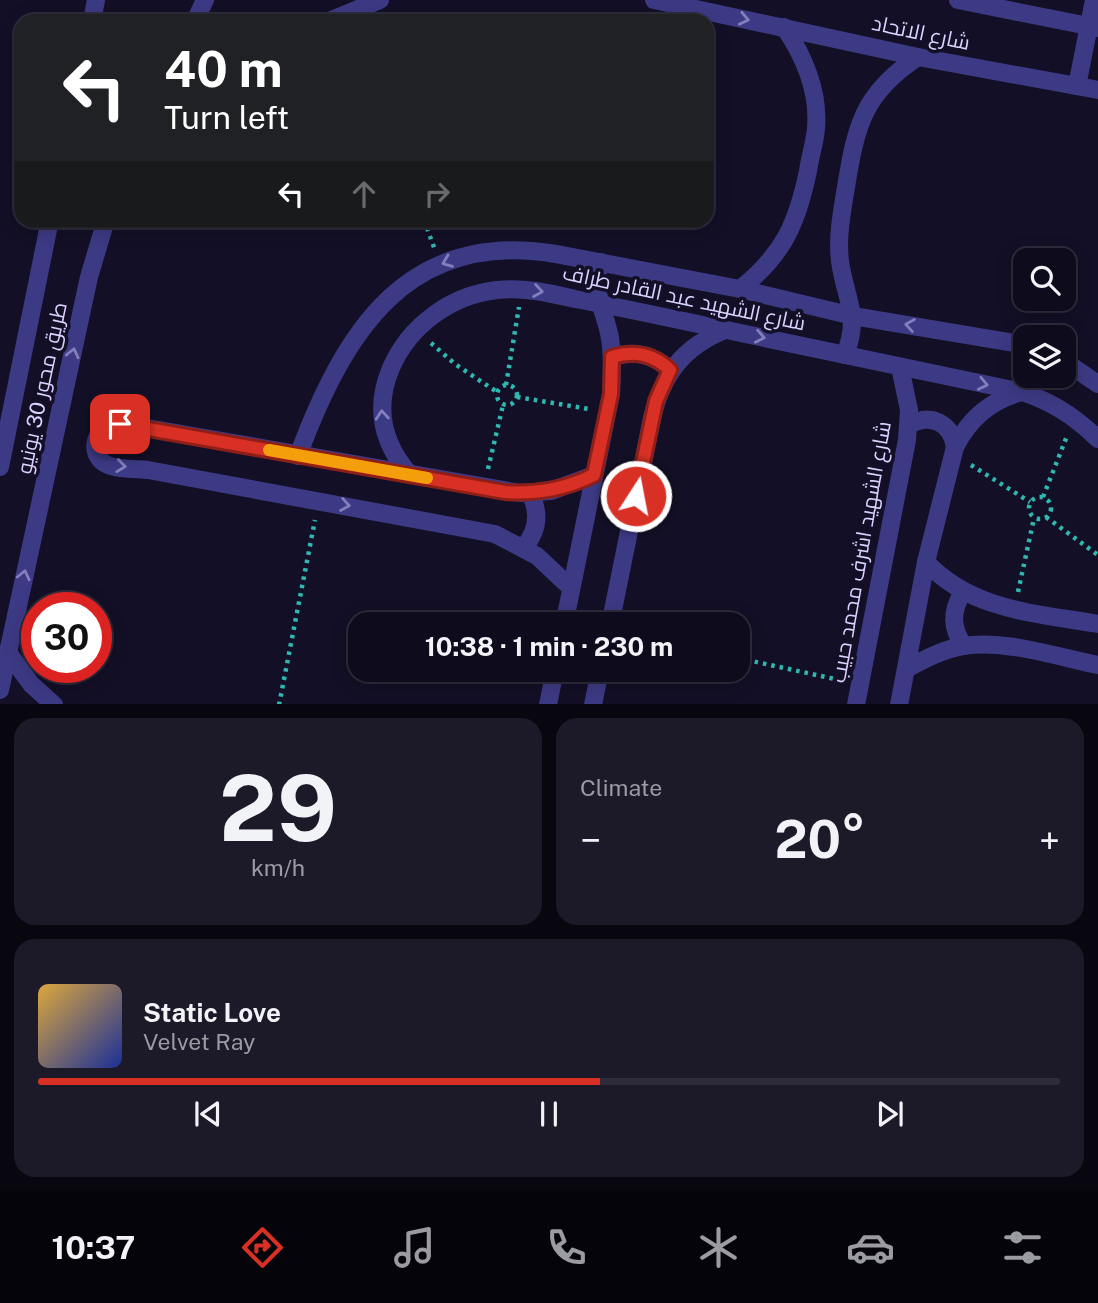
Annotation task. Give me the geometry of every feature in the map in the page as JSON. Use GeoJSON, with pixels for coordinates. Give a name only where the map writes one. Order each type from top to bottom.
{"type":"FeatureCollection","features":[{"type":"Feature","properties":{"kind":"street"},"geometry":{"type":"LineString","coordinates":[[345,14],[380,0]]}},
{"type":"Feature","properties":{"kind":"street","name":"شارع الاتحاد"},"geometry":{"type":"LineString","coordinates":[[653,0],[918,57],[1098,90]]}},
{"type":"Feature","properties":{"kind":"street","name":"شارع الاتحاد"},"geometry":{"type":"LineString","coordinates":[[958,0],[1093,27]]}},
{"type":"Feature","properties":{"kind":"street"},"geometry":{"type":"LineString","coordinates":[[1077,86],[1093,27],[1094,0]]}},
{"type":"Feature","properties":{"kind":"street"},"geometry":{"type":"LineString","coordinates":[[740,289],[774,258],[796,218],[816,128],[809,75],[799,50],[784,27]]}},
{"type":"Feature","properties":{"kind":"street"},"geometry":{"type":"LineString","coordinates":[[845,355],[853,329],[853,316],[841,264],[839,227],[854,137],[878,91],[918,57]]}},
{"type":"Feature","properties":{"kind":"street","name":"طريق محور 30 يونيو"},"geometry":{"type":"LineString","coordinates":[[0,467],[48,228]]}},
{"type":"Feature","properties":{"kind":"street","name":"طريق محور 30 يونيو"},"geometry":{"type":"LineString","coordinates":[[0,690],[89,277],[104,228]]}},
{"type":"Feature","properties":{"kind":"street","name":"شارع الشهيد عبد القادر طراف"},"geometry":{"type":"LineString","coordinates":[[298,456],[328,387],[367,321],[401,286],[460,256],[503,249],[530,249],[601,262],[740,289],[853,316],[1013,343]]}},
{"type":"Feature","properties":{"kind":"street"},"geometry":{"type":"LineString","coordinates":[[566,612],[611,394],[612,357],[596,282],[601,262]]}},
{"type":"Feature","properties":{"kind":"street","name":"شارع الشهيد عبد القادر طراف"},"geometry":{"type":"LineString","coordinates":[[410,475],[399,462],[384,432],[381,397],[393,363],[416,330],[440,310],[473,295],[494,290],[522,289],[599,303],[1022,392],[1044,399],[1074,418],[1098,439]]}},
{"type":"Feature","properties":{"kind":"street"},"geometry":{"type":"LineString","coordinates":[[613,612],[652,418],[662,385],[670,370],[694,346],[725,330]]}},
{"type":"Feature","properties":{"kind":"street"},"geometry":{"type":"LineString","coordinates":[[612,357],[643,354],[670,370]]}},
{"type":"Feature","properties":{"kind":"street","name":"شارع الشهيد اشرف محمد حبيب"},"geometry":{"type":"LineString","coordinates":[[856,704],[909,425],[907,396],[900,367]]}},
{"type":"Feature","properties":{"kind":"street"},"geometry":{"type":"LineString","coordinates":[[1076,368],[1098,384]]}},
{"type":"Feature","properties":{"kind":"street"},"geometry":{"type":"LineString","coordinates":[[899,704],[926,562],[954,450],[963,430],[989,405],[1022,392]]}},
{"type":"Feature","properties":{"kind":"street"},"geometry":{"type":"LineString","coordinates":[[909,425],[934,419],[949,430],[954,450]]}},
{"type":"Feature","properties":{"kind":"street"},"geometry":{"type":"LineString","coordinates":[[571,588],[550,565],[524,547],[480,530],[113,466],[98,457],[95,442],[98,434],[111,425],[130,425],[484,488],[530,493],[566,487],[594,475]]}},
{"type":"Feature","properties":{"kind":"street"},"geometry":{"type":"LineString","coordinates":[[524,547],[535,531],[537,521],[535,502],[530,493]]}},
{"type":"Feature","properties":{"kind":"street"},"geometry":{"type":"LineString","coordinates":[[926,562],[943,579],[963,593],[985,602],[1098,624]]}},
{"type":"Feature","properties":{"kind":"street"},"geometry":{"type":"LineString","coordinates":[[963,593],[958,601],[954,620],[955,629],[964,646]]}},
{"type":"Feature","properties":{"kind":"street"},"geometry":{"type":"LineString","coordinates":[[908,668],[964,646],[1005,646],[1098,665]]}},
{"type":"Feature","properties":{"kind":"street"},"geometry":{"type":"LineString","coordinates":[[7,651],[31,684],[53,704]]}},
{"type":"Feature","properties":{"kind":"street"},"geometry":{"type":"LineString","coordinates":[[548,704],[553,682]]}},
{"type":"Feature","properties":{"kind":"street"},"geometry":{"type":"LineString","coordinates":[[593,704],[598,682]]}},
{"type":"Feature","properties":{"kind":"path"},"geometry":{"type":"LineString","coordinates":[[427,228],[440,264]]}},
{"type":"Feature","properties":{"kind":"path"},"geometry":{"type":"LineString","coordinates":[[506,385],[522,289]]}},
{"type":"Feature","properties":{"kind":"path"},"geometry":{"type":"LineString","coordinates":[[416,330],[455,364],[497,392],[498,400],[503,405]]}},
{"type":"Feature","properties":{"kind":"path"},"geometry":{"type":"LineString","coordinates":[[497,392],[506,385]]}},
{"type":"Feature","properties":{"kind":"path"},"geometry":{"type":"LineString","coordinates":[[503,405],[512,404],[517,397],[516,390],[506,385]]}},
{"type":"Feature","properties":{"kind":"path"},"geometry":{"type":"LineString","coordinates":[[517,397],[607,412]]}},
{"type":"Feature","properties":{"kind":"path"},"geometry":{"type":"LineString","coordinates":[[484,488],[503,405]]}},
{"type":"Feature","properties":{"kind":"path"},"geometry":{"type":"LineString","coordinates":[[1043,497],[1074,418]]}},
{"type":"Feature","properties":{"kind":"path"},"geometry":{"type":"LineString","coordinates":[[954,450],[1030,502]]}},
{"type":"Feature","properties":{"kind":"path"},"geometry":{"type":"LineString","coordinates":[[1014,609],[1034,518],[1029,511],[1030,502],[1043,497],[1050,503],[1050,513],[1046,517],[1034,518]]}},
{"type":"Feature","properties":{"kind":"path"},"geometry":{"type":"LineString","coordinates":[[279,704],[319,501]]}},
{"type":"Feature","properties":{"kind":"path"},"geometry":{"type":"LineString","coordinates":[[1046,517],[1098,555]]}},
{"type":"Feature","properties":{"kind":"path"},"geometry":{"type":"LineString","coordinates":[[750,661],[860,684]]}},
{"type":"Feature","properties":{"kind":"slow traffic"},"geometry":{"type":"LineString","coordinates":[[269,450],[427,478]]}},
{"type":"Feature","properties":{"kind":"route"},"geometry":{"type":"LineString","coordinates":[[120,424],[505,492],[551,491],[594,475],[611,394],[612,357],[643,354],[670,370],[656,401],[636,496]]}}]}
